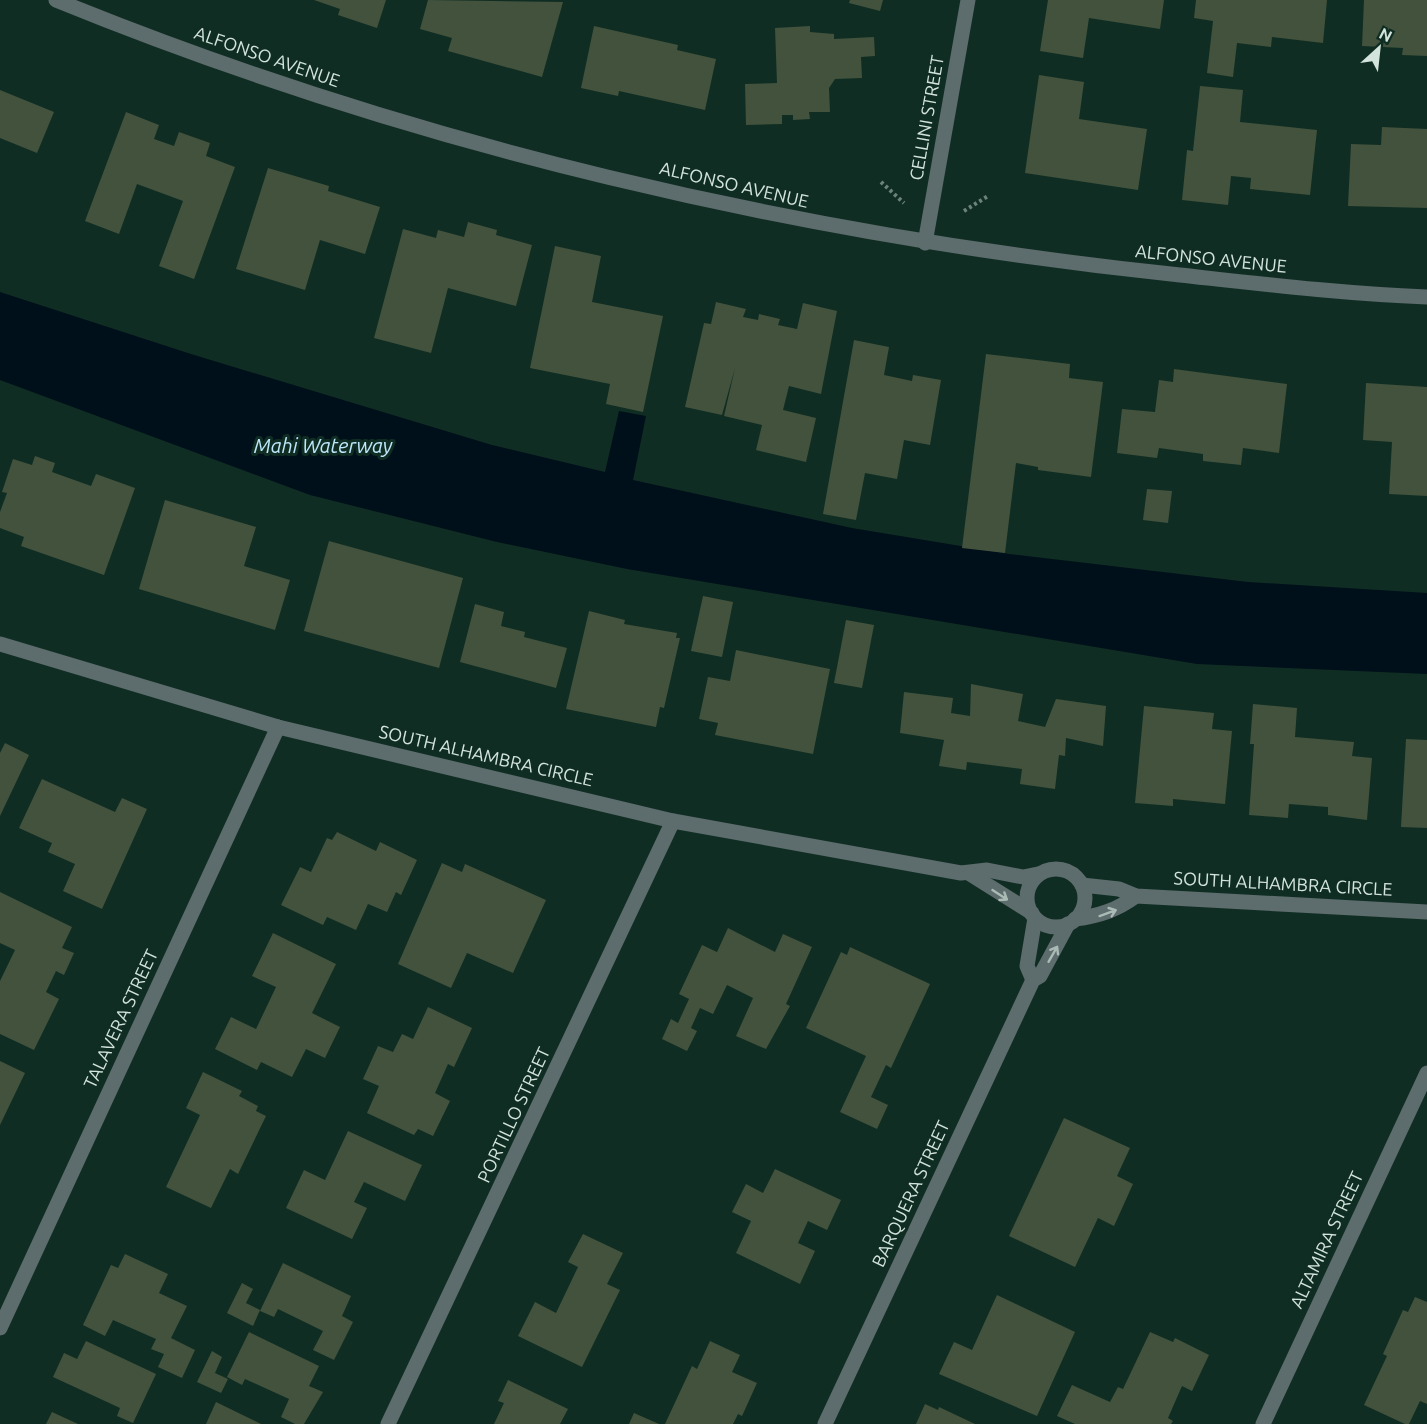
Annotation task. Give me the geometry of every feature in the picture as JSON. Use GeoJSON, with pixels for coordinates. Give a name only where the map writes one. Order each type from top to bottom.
{"type":"FeatureCollection","features":[{"type":"Feature","properties":{"kind":"street","name":"ALFONSO AVENUE"},"geometry":{"type":"LineString","coordinates":[[56,0],[233,67],[395,119],[646,185],[792,218],[925,243],[1102,267],[1427,297]]}},
{"type":"Feature","properties":{"kind":"street","name":"CELLINI STREET"},"geometry":{"type":"LineString","coordinates":[[925,243],[968,0]]}},
{"type":"Feature","properties":{"kind":"street","name":"SOUTH ALHAMBRA CIRCLE"},"geometry":{"type":"LineString","coordinates":[[0,644],[278,727],[673,821],[970,874],[987,870],[1023,877],[1038,874]]}},
{"type":"Feature","properties":{"kind":"street","name":"TALAVERA STREET"},"geometry":{"type":"LineString","coordinates":[[0,1328],[278,727]]}},
{"type":"Feature","properties":{"kind":"street","name":"PORTILLO STREET"},"geometry":{"type":"LineString","coordinates":[[388,1424],[673,821]]}},
{"type":"Feature","properties":{"kind":"street"},"geometry":{"type":"LineString","coordinates":[[1033,980],[1027,966],[1033,915],[1027,893],[1038,874],[1059,869],[1072,874],[1082,885],[1084,906],[1072,921]]}},
{"type":"Feature","properties":{"kind":"street","name":"SOUTH ALHAMBRA CIRCLE"},"geometry":{"type":"LineString","coordinates":[[970,874],[980,884],[1033,915]]}},
{"type":"Feature","properties":{"kind":"street","name":"SOUTH ALHAMBRA CIRCLE"},"geometry":{"type":"LineString","coordinates":[[1082,885],[1119,889],[1136,896],[1427,912]]}},
{"type":"Feature","properties":{"kind":"street"},"geometry":{"type":"LineString","coordinates":[[1033,915],[1050,926],[1097,917],[1120,908],[1136,896]]}},
{"type":"Feature","properties":{"kind":"street","name":"BARQUERA STREET"},"geometry":{"type":"LineString","coordinates":[[825,1424],[1033,980],[1040,976],[1072,921]]}},
{"type":"Feature","properties":{"kind":"street","name":"ALTAMIRA STREET"},"geometry":{"type":"LineString","coordinates":[[1263,1424],[1427,1073]]}},
{"type":"Feature","properties":{"kind":"path"},"geometry":{"type":"LineString","coordinates":[[881,182],[904,203]]}},
{"type":"Feature","properties":{"kind":"path"},"geometry":{"type":"LineString","coordinates":[[964,211],[988,196]]}},
{"type":"Feature","properties":{"kind":"water","name":"Mahi Waterway"},"geometry":{"type":"Polygon","coordinates":[[[0,292],[191,354],[492,445],[605,472],[619,411],[646,416],[633,480],[852,528],[1009,554],[1248,582],[1427,593],[1427,674],[1197,664],[627,569],[497,542],[310,495],[0,380],[0,292]]]}},
{"type":"Feature","properties":{"kind":"building"},"geometry":{"type":"Polygon","coordinates":[[[314,0],[386,0],[377,28],[338,15],[340,9],[314,0]]]}},
{"type":"Feature","properties":{"kind":"building"},"geometry":{"type":"Polygon","coordinates":[[[428,0],[563,2],[542,77],[448,51],[452,38],[420,29],[428,0]]]}},
{"type":"Feature","properties":{"kind":"building"},"geometry":{"type":"Polygon","coordinates":[[[850,0],[883,0],[880,11],[849,3],[850,0]]]}},
{"type":"Feature","properties":{"kind":"building"},"geometry":{"type":"Polygon","coordinates":[[[1048,0],[1164,0],[1160,29],[1089,18],[1083,58],[1040,51],[1048,0]]]}},
{"type":"Feature","properties":{"kind":"building"},"geometry":{"type":"Polygon","coordinates":[[[1196,0],[1327,0],[1323,43],[1272,37],[1271,47],[1237,43],[1233,77],[1207,73],[1213,21],[1194,18],[1196,0]]]}},
{"type":"Feature","properties":{"kind":"building"},"geometry":{"type":"Polygon","coordinates":[[[1364,0],[1427,0],[1427,56],[1402,55],[1403,48],[1362,46],[1364,0]]]}},
{"type":"Feature","properties":{"kind":"building"},"geometry":{"type":"Polygon","coordinates":[[[594,26],[678,45],[677,50],[716,59],[705,110],[619,91],[618,96],[581,88],[594,26]]]}},
{"type":"Feature","properties":{"kind":"building"},"geometry":{"type":"Polygon","coordinates":[[[810,26],[810,32],[834,34],[834,39],[874,37],[875,56],[861,57],[862,78],[835,79],[829,88],[830,112],[809,112],[810,119],[793,120],[793,115],[782,115],[782,124],[746,125],[745,84],[777,83],[775,28],[810,26]]]}},
{"type":"Feature","properties":{"kind":"building"},"geometry":{"type":"Polygon","coordinates":[[[1039,75],[1084,82],[1079,119],[1147,129],[1138,190],[1025,173],[1039,75]]]}},
{"type":"Feature","properties":{"kind":"building"},"geometry":{"type":"Polygon","coordinates":[[[1200,86],[1243,90],[1240,122],[1317,130],[1310,195],[1250,189],[1251,178],[1231,176],[1228,205],[1182,200],[1187,150],[1193,151],[1200,86]]]}},
{"type":"Feature","properties":{"kind":"building"},"geometry":{"type":"Polygon","coordinates":[[[0,90],[54,112],[37,153],[0,138],[0,90]]]}},
{"type":"Feature","properties":{"kind":"building"},"geometry":{"type":"Polygon","coordinates":[[[126,112],[159,125],[154,139],[174,146],[179,132],[210,143],[206,156],[235,167],[194,279],[159,266],[183,201],[137,184],[119,234],[85,221],[126,112]]]}},
{"type":"Feature","properties":{"kind":"building"},"geometry":{"type":"Polygon","coordinates":[[[1382,127],[1427,129],[1427,208],[1348,206],[1351,144],[1381,145],[1382,127]]]}},
{"type":"Feature","properties":{"kind":"building"},"geometry":{"type":"Polygon","coordinates":[[[268,168],[329,186],[328,191],[380,207],[365,254],[320,240],[305,290],[236,269],[268,168]]]}},
{"type":"Feature","properties":{"kind":"building"},"geometry":{"type":"Polygon","coordinates":[[[468,222],[497,230],[496,235],[532,245],[516,306],[448,288],[431,353],[374,338],[403,229],[436,238],[438,230],[464,237],[468,222]]]}},
{"type":"Feature","properties":{"kind":"building"},"geometry":{"type":"Polygon","coordinates":[[[555,246],[601,256],[592,302],[663,316],[643,412],[606,404],[610,384],[530,368],[555,246]]]}},
{"type":"Feature","properties":{"kind":"building"},"geometry":{"type":"Polygon","coordinates":[[[716,302],[746,309],[743,317],[758,320],[759,314],[780,319],[778,325],[797,329],[803,303],[837,311],[821,394],[789,386],[783,410],[816,418],[806,462],[756,450],[762,425],[724,416],[735,368],[722,415],[685,407],[704,323],[711,324],[716,302]]]}},
{"type":"Feature","properties":{"kind":"building"},"geometry":{"type":"Polygon","coordinates":[[[854,340],[889,347],[884,375],[912,381],[913,375],[941,380],[930,445],[904,440],[897,479],[865,473],[856,520],[823,514],[854,340]]]}},
{"type":"Feature","properties":{"kind":"building"},"geometry":{"type":"Polygon","coordinates":[[[986,354],[1070,364],[1069,378],[1103,382],[1091,477],[1038,470],[1038,467],[1016,463],[1005,553],[962,548],[986,354]]]}},
{"type":"Feature","properties":{"kind":"building"},"geometry":{"type":"Polygon","coordinates":[[[1174,369],[1287,384],[1279,453],[1243,448],[1241,465],[1203,461],[1203,454],[1159,448],[1157,458],[1117,453],[1122,409],[1155,412],[1159,380],[1173,382],[1174,369]]]}},
{"type":"Feature","properties":{"kind":"building"},"geometry":{"type":"Polygon","coordinates":[[[1366,383],[1427,387],[1427,496],[1389,494],[1392,442],[1363,440],[1366,383]]]}},
{"type":"Feature","properties":{"kind":"building"},"geometry":{"type":"Polygon","coordinates":[[[35,456],[55,463],[52,472],[91,486],[96,474],[135,488],[104,575],[21,546],[24,537],[0,528],[0,512],[7,493],[2,492],[13,459],[32,465],[35,456]]]}},
{"type":"Feature","properties":{"kind":"building"},"geometry":{"type":"Polygon","coordinates":[[[1147,489],[1172,491],[1168,523],[1143,520],[1147,489]]]}},
{"type":"Feature","properties":{"kind":"building"},"geometry":{"type":"Polygon","coordinates":[[[165,500],[256,527],[244,566],[290,580],[275,630],[139,589],[165,500]]]}},
{"type":"Feature","properties":{"kind":"building"},"geometry":{"type":"Polygon","coordinates":[[[329,541],[463,578],[439,668],[304,631],[329,541]]]}},
{"type":"Feature","properties":{"kind":"building"},"geometry":{"type":"Polygon","coordinates":[[[703,596],[733,602],[722,657],[691,651],[703,596]]]}},
{"type":"Feature","properties":{"kind":"building"},"geometry":{"type":"Polygon","coordinates":[[[475,604],[504,612],[501,626],[525,632],[524,637],[567,648],[556,688],[460,662],[475,604]]]}},
{"type":"Feature","properties":{"kind":"building"},"geometry":{"type":"Polygon","coordinates":[[[589,611],[625,620],[624,624],[677,633],[676,638],[680,638],[664,708],[660,707],[656,727],[566,709],[589,611]]]}},
{"type":"Feature","properties":{"kind":"building"},"geometry":{"type":"Polygon","coordinates":[[[846,620],[874,625],[862,688],[834,683],[846,620]]]}},
{"type":"Feature","properties":{"kind":"building"},"geometry":{"type":"Polygon","coordinates":[[[736,650],[830,669],[813,754],[715,735],[718,723],[699,719],[708,677],[730,681],[736,650]]]}},
{"type":"Feature","properties":{"kind":"building"},"geometry":{"type":"Polygon","coordinates":[[[971,684],[1023,694],[1018,721],[1045,727],[1056,699],[1106,706],[1103,746],[1066,738],[1065,756],[1059,755],[1055,789],[1020,784],[1022,769],[967,762],[966,770],[939,766],[944,740],[900,733],[904,692],[953,698],[951,713],[970,716],[971,684]]]}},
{"type":"Feature","properties":{"kind":"building"},"geometry":{"type":"Polygon","coordinates":[[[1253,704],[1297,708],[1295,737],[1354,742],[1352,756],[1372,758],[1367,820],[1328,815],[1328,807],[1289,804],[1288,818],[1249,815],[1254,744],[1250,744],[1253,704]]]}},
{"type":"Feature","properties":{"kind":"building"},"geometry":{"type":"Polygon","coordinates":[[[1144,706],[1214,713],[1212,729],[1232,731],[1225,804],[1173,799],[1173,806],[1135,803],[1144,706]]]}},
{"type":"Feature","properties":{"kind":"building"},"geometry":{"type":"Polygon","coordinates":[[[1406,739],[1427,740],[1427,828],[1401,827],[1406,739]]]}},
{"type":"Feature","properties":{"kind":"building"},"geometry":{"type":"Polygon","coordinates":[[[5,743],[29,755],[0,816],[0,753],[5,743]]]}},
{"type":"Feature","properties":{"kind":"building"},"geometry":{"type":"Polygon","coordinates":[[[42,779],[115,812],[122,798],[147,809],[102,909],[63,891],[75,864],[48,852],[52,843],[19,828],[42,779]]]}},
{"type":"Feature","properties":{"kind":"building"},"geometry":{"type":"Polygon","coordinates":[[[337,832],[376,851],[380,842],[417,860],[401,895],[396,892],[387,912],[368,904],[356,930],[327,917],[323,925],[281,905],[300,867],[311,872],[327,838],[332,840],[337,832]]]}},
{"type":"Feature","properties":{"kind":"building"},"geometry":{"type":"Polygon","coordinates":[[[442,863],[462,872],[465,864],[546,900],[513,973],[467,953],[451,988],[398,964],[442,863]]]}},
{"type":"Feature","properties":{"kind":"building"},"geometry":{"type":"Polygon","coordinates":[[[0,892],[72,927],[62,948],[74,953],[64,975],[56,971],[46,992],[59,999],[34,1050],[0,1034],[0,981],[15,950],[0,943],[0,892]]]}},
{"type":"Feature","properties":{"kind":"building"},"geometry":{"type":"Polygon","coordinates":[[[728,928],[775,952],[783,934],[812,947],[786,1004],[790,1006],[766,1049],[736,1036],[753,998],[727,985],[713,1014],[700,1008],[691,1028],[697,1031],[687,1051],[662,1039],[671,1019],[678,1023],[689,999],[679,994],[702,945],[717,952],[728,928]]]}},
{"type":"Feature","properties":{"kind":"building"},"geometry":{"type":"Polygon","coordinates":[[[273,933],[336,964],[312,1013],[340,1027],[325,1058],[306,1049],[292,1077],[261,1062],[257,1070],[215,1049],[231,1017],[256,1029],[276,987],[252,976],[273,933]]]}},
{"type":"Feature","properties":{"kind":"building"},"geometry":{"type":"Polygon","coordinates":[[[850,947],[930,984],[891,1068],[886,1065],[871,1097],[888,1105],[877,1129],[840,1112],[866,1056],[806,1028],[841,952],[847,955],[850,947]]]}},
{"type":"Feature","properties":{"kind":"building"},"geometry":{"type":"Polygon","coordinates":[[[428,1007],[472,1028],[454,1067],[448,1064],[435,1093],[450,1101],[433,1136],[418,1129],[414,1135],[367,1113],[379,1086],[363,1079],[378,1046],[393,1052],[402,1034],[413,1039],[428,1007]]]}},
{"type":"Feature","properties":{"kind":"building"},"geometry":{"type":"Polygon","coordinates":[[[0,1061],[25,1073],[0,1125],[0,1061]]]}},
{"type":"Feature","properties":{"kind":"building"},"geometry":{"type":"Polygon","coordinates":[[[203,1072],[242,1091],[239,1096],[258,1106],[256,1111],[266,1116],[238,1174],[230,1169],[211,1208],[166,1187],[200,1115],[186,1108],[203,1072]]]}},
{"type":"Feature","properties":{"kind":"building"},"geometry":{"type":"Polygon","coordinates":[[[1064,1118],[1130,1148],[1117,1176],[1133,1184],[1114,1226],[1098,1218],[1075,1267],[1009,1236],[1064,1118]]]}},
{"type":"Feature","properties":{"kind":"building"},"geometry":{"type":"Polygon","coordinates":[[[348,1131],[422,1165],[405,1201],[364,1182],[354,1202],[367,1208],[352,1239],[286,1208],[304,1170],[325,1180],[348,1131]]]}},
{"type":"Feature","properties":{"kind":"building"},"geometry":{"type":"Polygon","coordinates":[[[775,1169],[841,1200],[827,1230],[808,1221],[798,1243],[815,1251],[800,1284],[736,1253],[751,1221],[732,1212],[746,1184],[763,1193],[775,1169]]]}},
{"type":"Feature","properties":{"kind":"building"},"geometry":{"type":"Polygon","coordinates":[[[583,1234],[623,1253],[607,1284],[620,1290],[582,1367],[518,1336],[535,1302],[556,1313],[578,1267],[568,1262],[583,1234]]]}},
{"type":"Feature","properties":{"kind":"building"},"geometry":{"type":"Polygon","coordinates":[[[125,1254],[168,1274],[159,1293],[187,1306],[171,1338],[195,1350],[182,1378],[158,1367],[164,1354],[151,1349],[156,1339],[113,1320],[105,1336],[83,1325],[111,1265],[118,1268],[125,1254]]]}},
{"type":"Feature","properties":{"kind":"building"},"geometry":{"type":"Polygon","coordinates":[[[283,1263],[351,1296],[342,1316],[353,1322],[334,1360],[313,1350],[323,1331],[278,1309],[274,1317],[260,1311],[283,1263]]]}},
{"type":"Feature","properties":{"kind":"building"},"geometry":{"type":"Polygon","coordinates":[[[242,1283],[253,1289],[246,1303],[260,1310],[253,1326],[227,1313],[242,1283]]]}},
{"type":"Feature","properties":{"kind":"building"},"geometry":{"type":"Polygon","coordinates":[[[997,1295],[1075,1332],[1037,1416],[939,1374],[954,1342],[972,1350],[997,1295]]]}},
{"type":"Feature","properties":{"kind":"building"},"geometry":{"type":"Polygon","coordinates":[[[1415,1297],[1427,1302],[1427,1404],[1420,1401],[1409,1424],[1405,1424],[1364,1405],[1387,1356],[1383,1354],[1403,1310],[1408,1312],[1415,1297]]]}},
{"type":"Feature","properties":{"kind":"building"},"geometry":{"type":"Polygon","coordinates":[[[249,1332],[319,1366],[309,1386],[323,1392],[304,1424],[295,1424],[281,1417],[289,1399],[245,1379],[242,1385],[227,1377],[249,1332]]]}},
{"type":"Feature","properties":{"kind":"building"},"geometry":{"type":"Polygon","coordinates":[[[1150,1332],[1173,1342],[1175,1338],[1209,1355],[1192,1391],[1182,1386],[1168,1418],[1173,1421],[1171,1424],[1075,1424],[1057,1416],[1072,1385],[1110,1402],[1118,1387],[1123,1389],[1150,1332]]]}},
{"type":"Feature","properties":{"kind":"building"},"geometry":{"type":"Polygon","coordinates":[[[86,1341],[156,1374],[133,1423],[117,1416],[120,1408],[53,1377],[64,1353],[77,1359],[86,1341]]]}},
{"type":"Feature","properties":{"kind":"building"},"geometry":{"type":"Polygon","coordinates":[[[710,1341],[740,1355],[732,1372],[757,1383],[742,1416],[738,1414],[733,1424],[665,1424],[692,1366],[697,1369],[710,1341]]]}},
{"type":"Feature","properties":{"kind":"building"},"geometry":{"type":"Polygon","coordinates":[[[212,1351],[222,1357],[215,1373],[228,1379],[221,1393],[197,1382],[212,1351]]]}},
{"type":"Feature","properties":{"kind":"building"},"geometry":{"type":"Polygon","coordinates":[[[508,1380],[568,1409],[560,1424],[494,1424],[504,1403],[498,1401],[508,1380]]]}},
{"type":"Feature","properties":{"kind":"building"},"geometry":{"type":"Polygon","coordinates":[[[216,1402],[261,1424],[206,1424],[216,1402]]]}},
{"type":"Feature","properties":{"kind":"building"},"geometry":{"type":"Polygon","coordinates":[[[925,1404],[938,1410],[939,1407],[975,1424],[916,1424],[925,1404]]]}},
{"type":"Feature","properties":{"kind":"building"},"geometry":{"type":"Polygon","coordinates":[[[52,1412],[78,1424],[46,1424],[52,1412]]]}},
{"type":"Feature","properties":{"kind":"building"},"geometry":{"type":"Polygon","coordinates":[[[634,1413],[659,1424],[629,1424],[634,1413]]]}}]}
